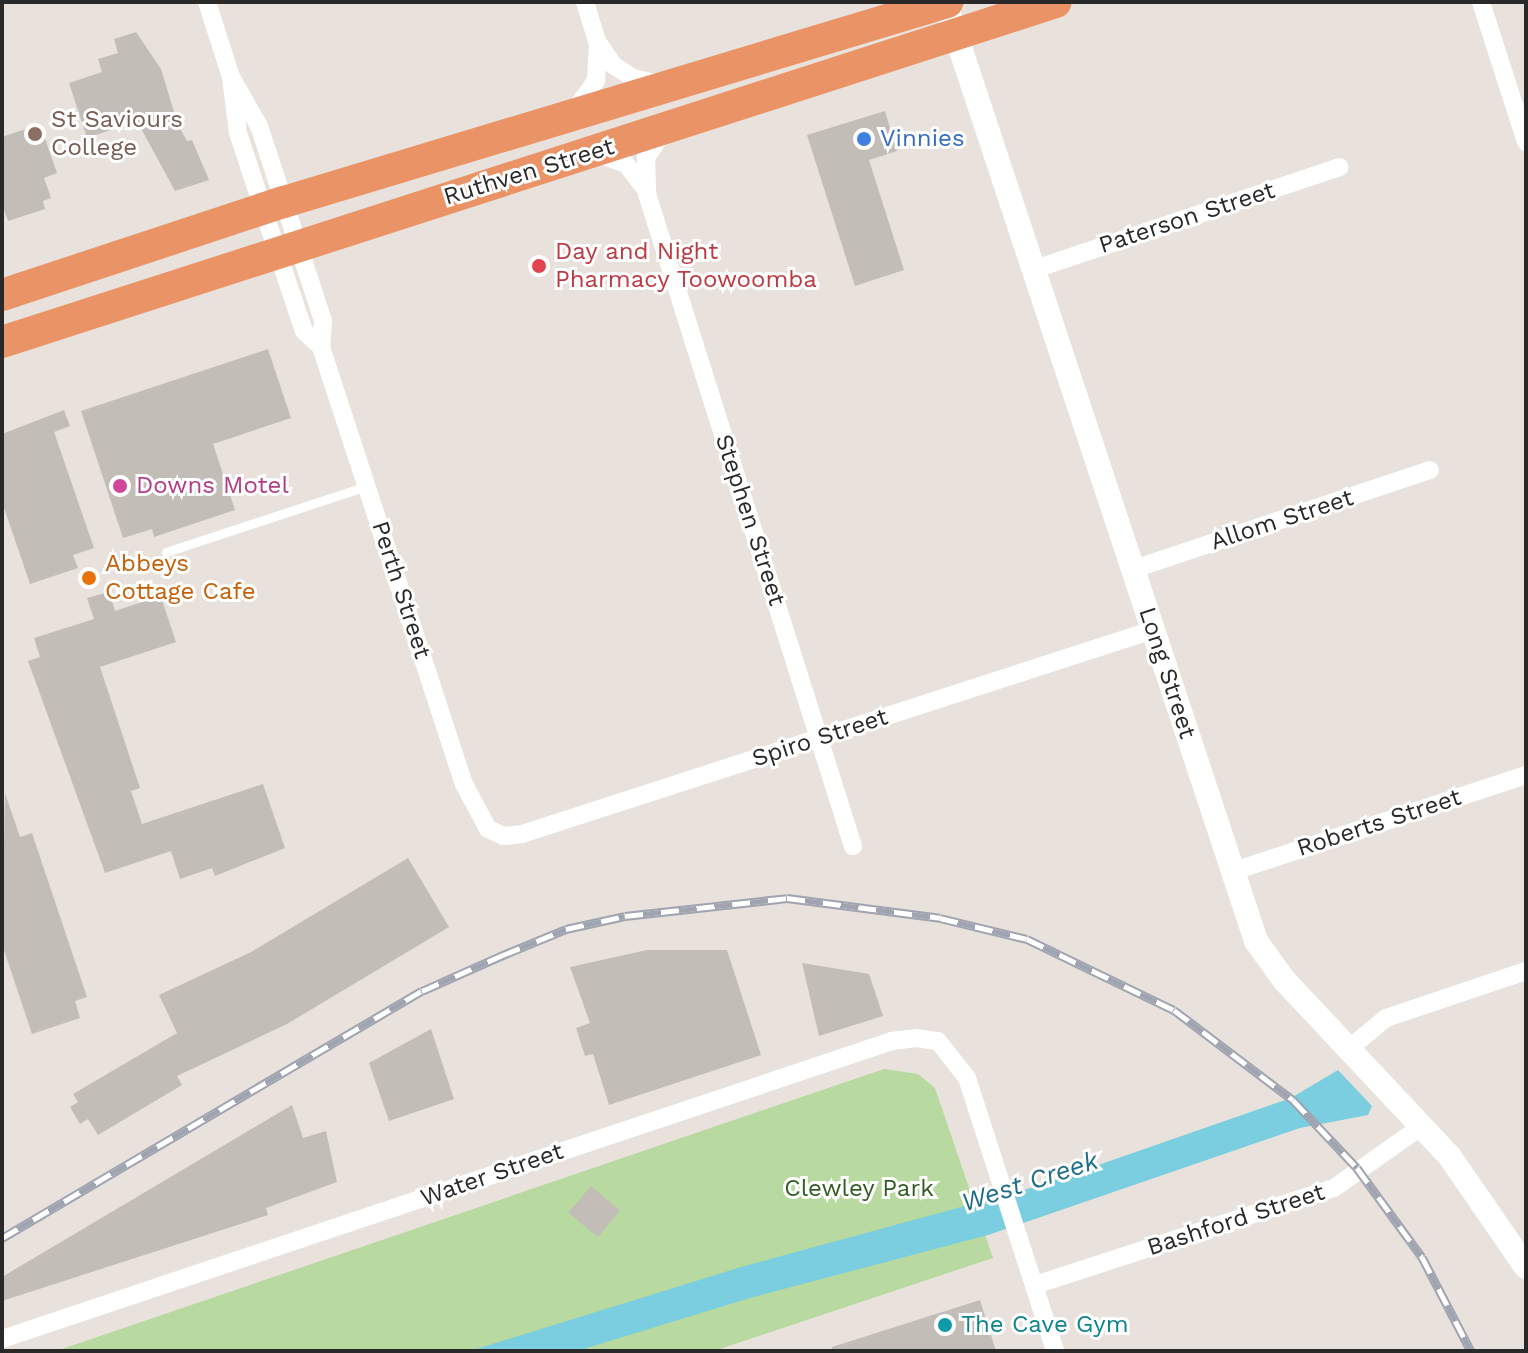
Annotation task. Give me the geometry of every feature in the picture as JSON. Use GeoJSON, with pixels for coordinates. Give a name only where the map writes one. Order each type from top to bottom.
{"type":"FeatureCollection","features":[{"type":"Feature","properties":{"kind":"highway","name":"Ruthven Street"},"geometry":{"type":"LineString","coordinates":[[2,295],[274,205],[946,2]]}},
{"type":"Feature","properties":{"kind":"highway","name":"Ruthven Street"},"geometry":{"type":"LineString","coordinates":[[2,342],[1056,2]]}},
{"type":"Feature","properties":{"kind":"street","name":"Perth Street"},"geometry":{"type":"LineString","coordinates":[[207,2],[231,77],[238,133],[274,205],[288,248],[323,321],[321,347],[464,784],[476,815],[488,829]]}},
{"type":"Feature","properties":{"kind":"street"},"geometry":{"type":"LineString","coordinates":[[564,118],[583,102],[596,81],[597,41],[585,2]]}},
{"type":"Feature","properties":{"kind":"street","name":"Long Street"},"geometry":{"type":"LineString","coordinates":[[946,2],[1256,941],[1284,980],[1351,1047],[1422,1126],[1501,1226],[1526,1267]]}},
{"type":"Feature","properties":{"kind":"street"},"geometry":{"type":"LineString","coordinates":[[1481,2],[1526,142]]}},
{"type":"Feature","properties":{"kind":"street"},"geometry":{"type":"LineString","coordinates":[[597,41],[622,72],[671,85]]}},
{"type":"Feature","properties":{"kind":"street","name":"Stephen Street"},"geometry":{"type":"LineString","coordinates":[[667,128],[646,158],[647,194],[853,846]]}},
{"type":"Feature","properties":{"kind":"street","name":"Stephen Street"},"geometry":{"type":"LineString","coordinates":[[593,152],[626,164],[647,194]]}},
{"type":"Feature","properties":{"kind":"street","name":"Paterson Street"},"geometry":{"type":"LineString","coordinates":[[1035,269],[1339,167]]}},
{"type":"Feature","properties":{"kind":"street","name":"Allom Street"},"geometry":{"type":"LineString","coordinates":[[1134,569],[1430,470]]}},
{"type":"Feature","properties":{"kind":"street","name":"Spiro Street"},"geometry":{"type":"LineString","coordinates":[[488,829],[504,836],[522,834],[1153,630]]}},
{"type":"Feature","properties":{"kind":"street","name":"Roberts Street"},"geometry":{"type":"LineString","coordinates":[[1231,872],[1526,775]]}},
{"type":"Feature","properties":{"kind":"street"},"geometry":{"type":"LineString","coordinates":[[1351,1047],[1386,1018],[1526,971]]}},
{"type":"Feature","properties":{"kind":"street","name":"Water Street"},"geometry":{"type":"LineString","coordinates":[[2,1339],[892,1041],[938,1041],[967,1078],[1035,1285]]}},
{"type":"Feature","properties":{"kind":"street","name":"Bashford Street"},"geometry":{"type":"LineString","coordinates":[[1035,1285],[1334,1188],[1422,1126]]}},
{"type":"Feature","properties":{"kind":"street"},"geometry":{"type":"LineString","coordinates":[[1035,1285],[1055,1351]]}},
{"type":"Feature","properties":{"kind":"lane"},"geometry":{"type":"LineString","coordinates":[[166,552],[367,486]]}},
{"type":"Feature","properties":{"kind":"green space","name":"Clewley Park"},"geometry":{"type":"Polygon","coordinates":[[[884,1069],[918,1074],[935,1088],[993,1258],[714,1351],[56,1351],[884,1069]]]}},
{"type":"Feature","properties":{"kind":"water"},"geometry":{"type":"Polygon","coordinates":[[[1338,1070],[1372,1106],[1368,1115],[1300,1128],[988,1235],[750,1298],[577,1351],[470,1351],[741,1267],[1038,1186],[1291,1098],[1338,1070]]]}},
{"type":"Feature","properties":{"kind":"building"},"geometry":{"type":"Polygon","coordinates":[[[136,32],[161,69],[178,125],[187,141],[192,140],[209,180],[175,191],[137,121],[87,138],[69,83],[102,72],[98,59],[118,53],[114,39],[136,32]]]}},
{"type":"Feature","properties":{"kind":"building"},"geometry":{"type":"Polygon","coordinates":[[[885,111],[897,151],[869,160],[904,270],[855,286],[807,135],[885,111]]]}},
{"type":"Feature","properties":{"kind":"building"},"geometry":{"type":"Polygon","coordinates":[[[40,124],[57,173],[44,178],[51,198],[43,201],[45,209],[8,221],[2,204],[2,137],[40,124]]]}},
{"type":"Feature","properties":{"kind":"building"},"geometry":{"type":"Polygon","coordinates":[[[268,349],[291,418],[213,444],[235,510],[154,537],[152,529],[123,538],[81,411],[268,349]]]}},
{"type":"Feature","properties":{"kind":"building"},"geometry":{"type":"Polygon","coordinates":[[[64,410],[70,426],[54,432],[94,548],[73,555],[78,568],[30,584],[2,502],[2,434],[64,410]]]}},
{"type":"Feature","properties":{"kind":"building"},"geometry":{"type":"Polygon","coordinates":[[[158,588],[176,642],[100,667],[140,788],[131,791],[142,824],[263,784],[285,848],[215,876],[212,868],[180,879],[171,851],[105,873],[28,661],[40,657],[34,638],[94,619],[87,598],[109,592],[115,611],[145,601],[142,593],[158,588]]]}},
{"type":"Feature","properties":{"kind":"building"},"geometry":{"type":"Polygon","coordinates":[[[5,793],[20,837],[32,833],[87,997],[75,1001],[80,1018],[32,1034],[2,944],[5,793]]]}},
{"type":"Feature","properties":{"kind":"building"},"geometry":{"type":"Polygon","coordinates":[[[408,858],[449,927],[287,1024],[177,1076],[182,1085],[98,1135],[88,1119],[80,1124],[70,1107],[78,1102],[73,1094],[177,1033],[159,995],[251,952],[408,858]]]}},
{"type":"Feature","properties":{"kind":"building"},"geometry":{"type":"Polygon","coordinates":[[[647,950],[727,950],[761,1055],[609,1105],[593,1054],[585,1056],[576,1028],[590,1023],[570,967],[647,950]]]}},
{"type":"Feature","properties":{"kind":"building"},"geometry":{"type":"Polygon","coordinates":[[[802,963],[869,974],[883,1016],[819,1036],[802,963]]]}},
{"type":"Feature","properties":{"kind":"building"},"geometry":{"type":"Polygon","coordinates":[[[431,1029],[454,1099],[389,1121],[369,1063],[431,1029]]]}},
{"type":"Feature","properties":{"kind":"building"},"geometry":{"type":"Polygon","coordinates":[[[292,1105],[303,1138],[326,1131],[337,1182],[266,1208],[268,1215],[2,1301],[2,1277],[292,1105]]]}},
{"type":"Feature","properties":{"kind":"building"},"geometry":{"type":"Polygon","coordinates":[[[591,1186],[620,1210],[598,1237],[569,1213],[591,1186]]]}},
{"type":"Feature","properties":{"kind":"building","name":"The Cave Gym"},"geometry":{"type":"Polygon","coordinates":[[[980,1300],[996,1351],[832,1351],[832,1347],[980,1300]]]}},
{"type":"Feature","properties":{"kind":"railway"},"geometry":{"type":"LineString","coordinates":[[2,1238],[422,991],[503,955],[566,929],[625,916],[787,898],[940,918],[1027,939],[1174,1010],[1293,1100],[1357,1168],[1422,1257],[1471,1351]]}},
{"type":"Feature","properties":{"kind":"place","name":"St Saviours College"},"geometry":{"type":"Point","coordinates":[35,134]}},
{"type":"Feature","properties":{"kind":"place","name":"Vinnies"},"geometry":{"type":"Point","coordinates":[864,139]}},
{"type":"Feature","properties":{"kind":"place","name":"Day and Night Pharmacy Toowoomba"},"geometry":{"type":"Point","coordinates":[539,266]}},
{"type":"Feature","properties":{"kind":"place","name":"Downs Motel"},"geometry":{"type":"Point","coordinates":[120,486]}},
{"type":"Feature","properties":{"kind":"place","name":"Abbeys Cottage Cafe"},"geometry":{"type":"Point","coordinates":[89,578]}},
{"type":"Feature","properties":{"kind":"place","name":"The Cave Gym"},"geometry":{"type":"Point","coordinates":[945,1325]}},
{"type":"Feature","properties":{"kind":"water label","name":"West Creek"},"geometry":{"type":"Point","coordinates":[1030,1182]}}]}
